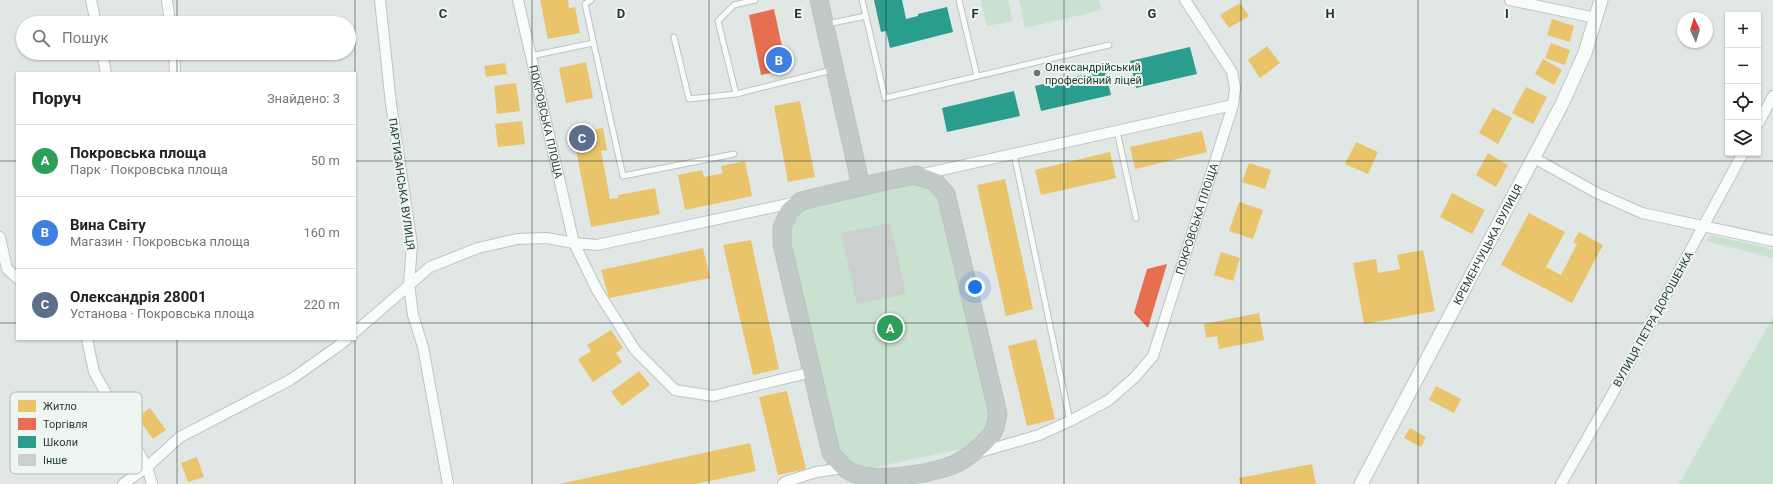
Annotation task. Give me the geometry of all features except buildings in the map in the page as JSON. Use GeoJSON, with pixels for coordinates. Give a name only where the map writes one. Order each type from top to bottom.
{"type":"FeatureCollection","features":[{"type":"Feature","properties":{"kind":"highway"},"geometry":{"type":"LineString","coordinates":[[819,0],[861,186]]}},
{"type":"Feature","properties":{"kind":"highway"},"geometry":{"type":"LineString","coordinates":[[801,201],[861,186],[916,175]]}},
{"type":"Feature","properties":{"kind":"highway","name":"ПОКРОВСЬКА ПЛОЩА"},"geometry":{"type":"LineString","coordinates":[[801,201],[789,210],[782,228],[782,244],[831,453],[844,468],[859,475],[894,478],[923,478],[948,467],[985,443],[994,431],[998,414],[946,194],[935,182],[916,175]]}},
{"type":"Feature","properties":{"kind":"street"},"geometry":{"type":"LineString","coordinates":[[91,0],[94,16]]}},
{"type":"Feature","properties":{"kind":"street"},"geometry":{"type":"LineString","coordinates":[[167,0],[169,16]]}},
{"type":"Feature","properties":{"kind":"street","name":"ПАРТИЗАНСЬКА ВУЛИЦЯ"},"geometry":{"type":"LineString","coordinates":[[380,0],[391,104],[412,245],[409,284],[413,315],[423,347],[448,484]]}},
{"type":"Feature","properties":{"kind":"street","name":"ПОКРОВСЬКА ПЛОЩА"},"geometry":{"type":"LineString","coordinates":[[518,0],[574,244],[597,290],[635,350],[675,390],[712,396],[812,372]]}},
{"type":"Feature","properties":{"kind":"street","name":"ПОКРОВСЬКА ПЛОЩА"},"geometry":{"type":"LineString","coordinates":[[967,456],[1039,434],[1070,421],[1109,400],[1135,377],[1153,356],[1233,105],[1235,88],[1232,72],[1185,0]]}},
{"type":"Feature","properties":{"kind":"street"},"geometry":{"type":"LineString","coordinates":[[1510,0],[1596,18]]}},
{"type":"Feature","properties":{"kind":"street","name":"КРЕМЕНЧУЦЬКА ВУЛИЦЯ"},"geometry":{"type":"LineString","coordinates":[[1361,484],[1562,104],[1585,53],[1601,0]]}},
{"type":"Feature","properties":{"kind":"street"},"geometry":{"type":"LineString","coordinates":[[103,60],[106,72]]}},
{"type":"Feature","properties":{"kind":"street"},"geometry":{"type":"LineString","coordinates":[[174,60],[175,72]]}},
{"type":"Feature","properties":{"kind":"street"},"geometry":{"type":"LineString","coordinates":[[1760,120],[1773,96]]}},
{"type":"Feature","properties":{"kind":"street"},"geometry":{"type":"LineString","coordinates":[[916,175],[1233,105]]}},
{"type":"Feature","properties":{"kind":"street","name":"ВУЛИЦЯ ПЕТРА ДОРОШЕНКА"},"geometry":{"type":"LineString","coordinates":[[1561,484],[1609,400],[1741,156]]}},
{"type":"Feature","properties":{"kind":"street"},"geometry":{"type":"LineString","coordinates":[[1534,158],[1597,193],[1642,213],[1773,242]]}},
{"type":"Feature","properties":{"kind":"street"},"geometry":{"type":"LineString","coordinates":[[356,331],[430,267],[478,248],[524,239],[547,238],[574,244],[597,245],[801,201]]}},
{"type":"Feature","properties":{"kind":"street"},"geometry":{"type":"LineString","coordinates":[[0,237],[7,269],[16,277]]}},
{"type":"Feature","properties":{"kind":"street"},"geometry":{"type":"LineString","coordinates":[[87,340],[94,372],[105,392]]}},
{"type":"Feature","properties":{"kind":"street"},"geometry":{"type":"LineString","coordinates":[[142,471],[180,437],[290,380],[337,348],[346,340]]}},
{"type":"Feature","properties":{"kind":"street"},"geometry":{"type":"LineString","coordinates":[[142,458],[147,467],[152,484]]}},
{"type":"Feature","properties":{"kind":"street"},"geometry":{"type":"LineString","coordinates":[[783,484],[816,472],[844,468]]}},
{"type":"Feature","properties":{"kind":"street"},"geometry":{"type":"LineString","coordinates":[[123,484],[137,474]]}},
{"type":"Feature","properties":{"kind":"lane"},"geometry":{"type":"LineString","coordinates":[[591,0],[585,4],[623,176],[734,154]]}},
{"type":"Feature","properties":{"kind":"lane"},"geometry":{"type":"LineString","coordinates":[[736,94],[718,21],[734,5],[755,0]]}},
{"type":"Feature","properties":{"kind":"lane"},"geometry":{"type":"LineString","coordinates":[[862,0],[885,98],[1109,45]]}},
{"type":"Feature","properties":{"kind":"lane"},"geometry":{"type":"LineString","coordinates":[[960,0],[977,76]]}},
{"type":"Feature","properties":{"kind":"lane"},"geometry":{"type":"LineString","coordinates":[[824,24],[866,16]]}},
{"type":"Feature","properties":{"kind":"lane"},"geometry":{"type":"LineString","coordinates":[[674,37],[689,99],[736,94],[834,70]]}},
{"type":"Feature","properties":{"kind":"lane"},"geometry":{"type":"LineString","coordinates":[[531,56],[593,43]]}},
{"type":"Feature","properties":{"kind":"lane"},"geometry":{"type":"LineString","coordinates":[[1117,131],[1136,218]]}},
{"type":"Feature","properties":{"kind":"lane"},"geometry":{"type":"LineString","coordinates":[[1014,154],[1070,421]]}},
{"type":"Feature","properties":{"kind":"green space"},"geometry":{"type":"Polygon","coordinates":[[[981,0],[1008,0],[1013,21],[987,26],[981,0]]]}},
{"type":"Feature","properties":{"kind":"green space"},"geometry":{"type":"Polygon","coordinates":[[[1019,0],[1099,0],[1102,10],[1025,28],[1019,0]]]}},
{"type":"Feature","properties":{"kind":"green space"},"geometry":{"type":"Polygon","coordinates":[[[911,182],[930,190],[942,204],[992,413],[983,436],[967,448],[861,470],[845,464],[834,447],[788,243],[793,221],[807,205],[911,182]]]}},
{"type":"Feature","properties":{"kind":"green space"},"geometry":{"type":"Polygon","coordinates":[[[1711,235],[1773,249],[1773,258],[1706,241],[1711,235]]]}},
{"type":"Feature","properties":{"kind":"green space"},"geometry":{"type":"Polygon","coordinates":[[[1773,317],[1773,484],[1679,484],[1773,317]]]}},
{"type":"Feature","properties":{"kind":"place","name":"Вина Світу"},"geometry":{"type":"Point","coordinates":[779,60]}},
{"type":"Feature","properties":{"kind":"place","name":"Олександрійський професійний ліцей"},"geometry":{"type":"Point","coordinates":[1037,73]}},
{"type":"Feature","properties":{"kind":"place","name":"Олександрія 28001"},"geometry":{"type":"Point","coordinates":[582,138]}},
{"type":"Feature","properties":{"kind":"place","name":"Покровська площа"},"geometry":{"type":"Point","coordinates":[890,328]}}]}
